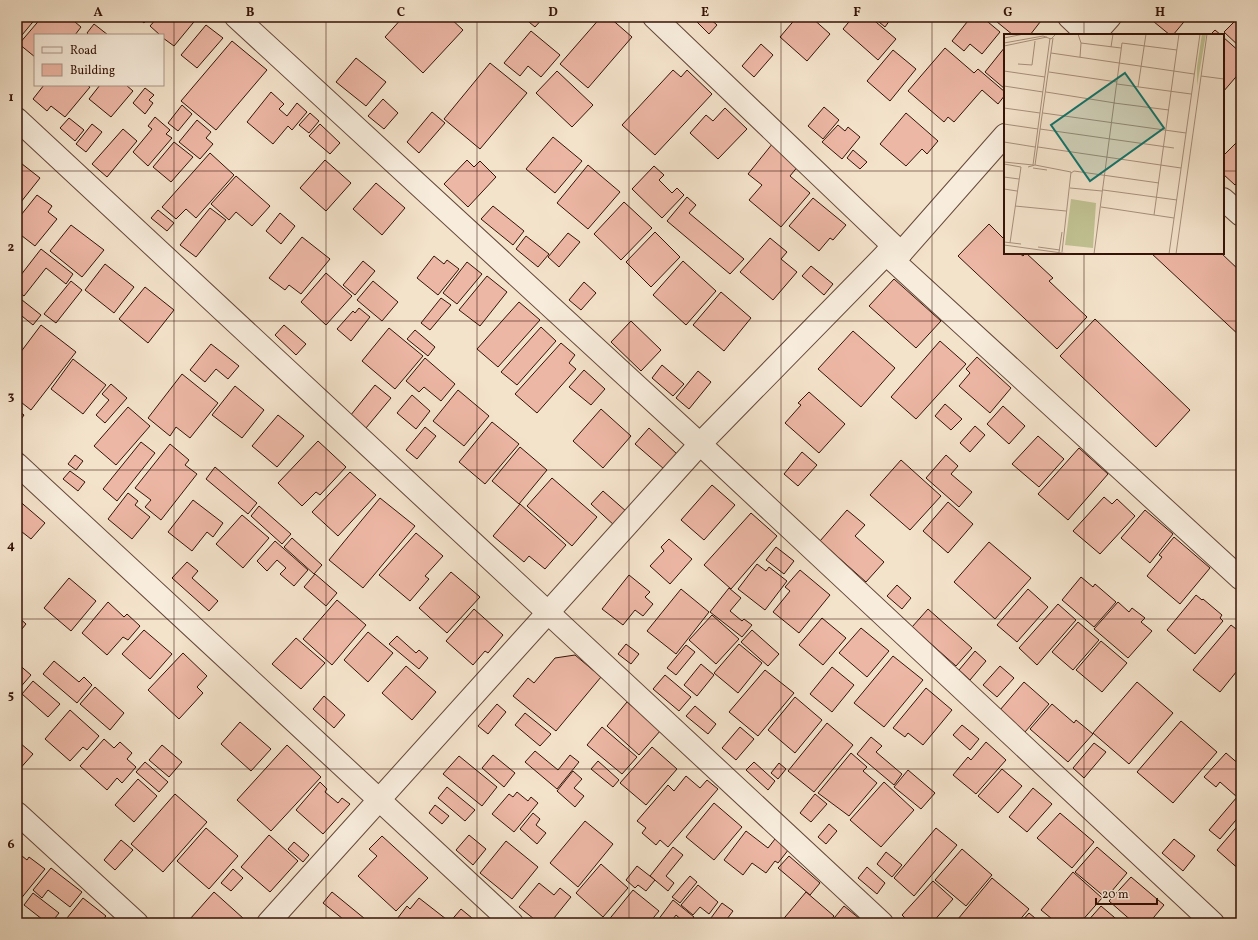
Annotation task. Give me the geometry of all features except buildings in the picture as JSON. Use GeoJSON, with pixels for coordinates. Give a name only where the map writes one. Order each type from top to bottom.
{"type":"FeatureCollection","features":[{"type":"Feature","properties":{"kind":"street"},"geometry":{"type":"LineString","coordinates":[[236,17],[700,444],[1213,923]]}},
{"type":"Feature","properties":{"kind":"street"},"geometry":{"type":"LineString","coordinates":[[654,17],[894,254],[1241,579]]}},
{"type":"Feature","properties":{"kind":"street"},"geometry":{"type":"LineString","coordinates":[[1068,17],[1087,34]]}},
{"type":"Feature","properties":{"kind":"street"},"geometry":{"type":"LineString","coordinates":[[1095,34],[1110,17]]}},
{"type":"Feature","properties":{"kind":"street"},"geometry":{"type":"LineString","coordinates":[[17,119],[882,923]]}},
{"type":"Feature","properties":{"kind":"street"},"geometry":{"type":"LineString","coordinates":[[268,923],[700,444],[894,254],[1004,136]]}},
{"type":"Feature","properties":{"kind":"street"},"geometry":{"type":"LineString","coordinates":[[1224,199],[1241,215]]}},
{"type":"Feature","properties":{"kind":"street"},"geometry":{"type":"LineString","coordinates":[[17,464],[512,923]]}},
{"type":"Feature","properties":{"kind":"street"},"geometry":{"type":"LineString","coordinates":[[17,813],[137,923]]}}]}
